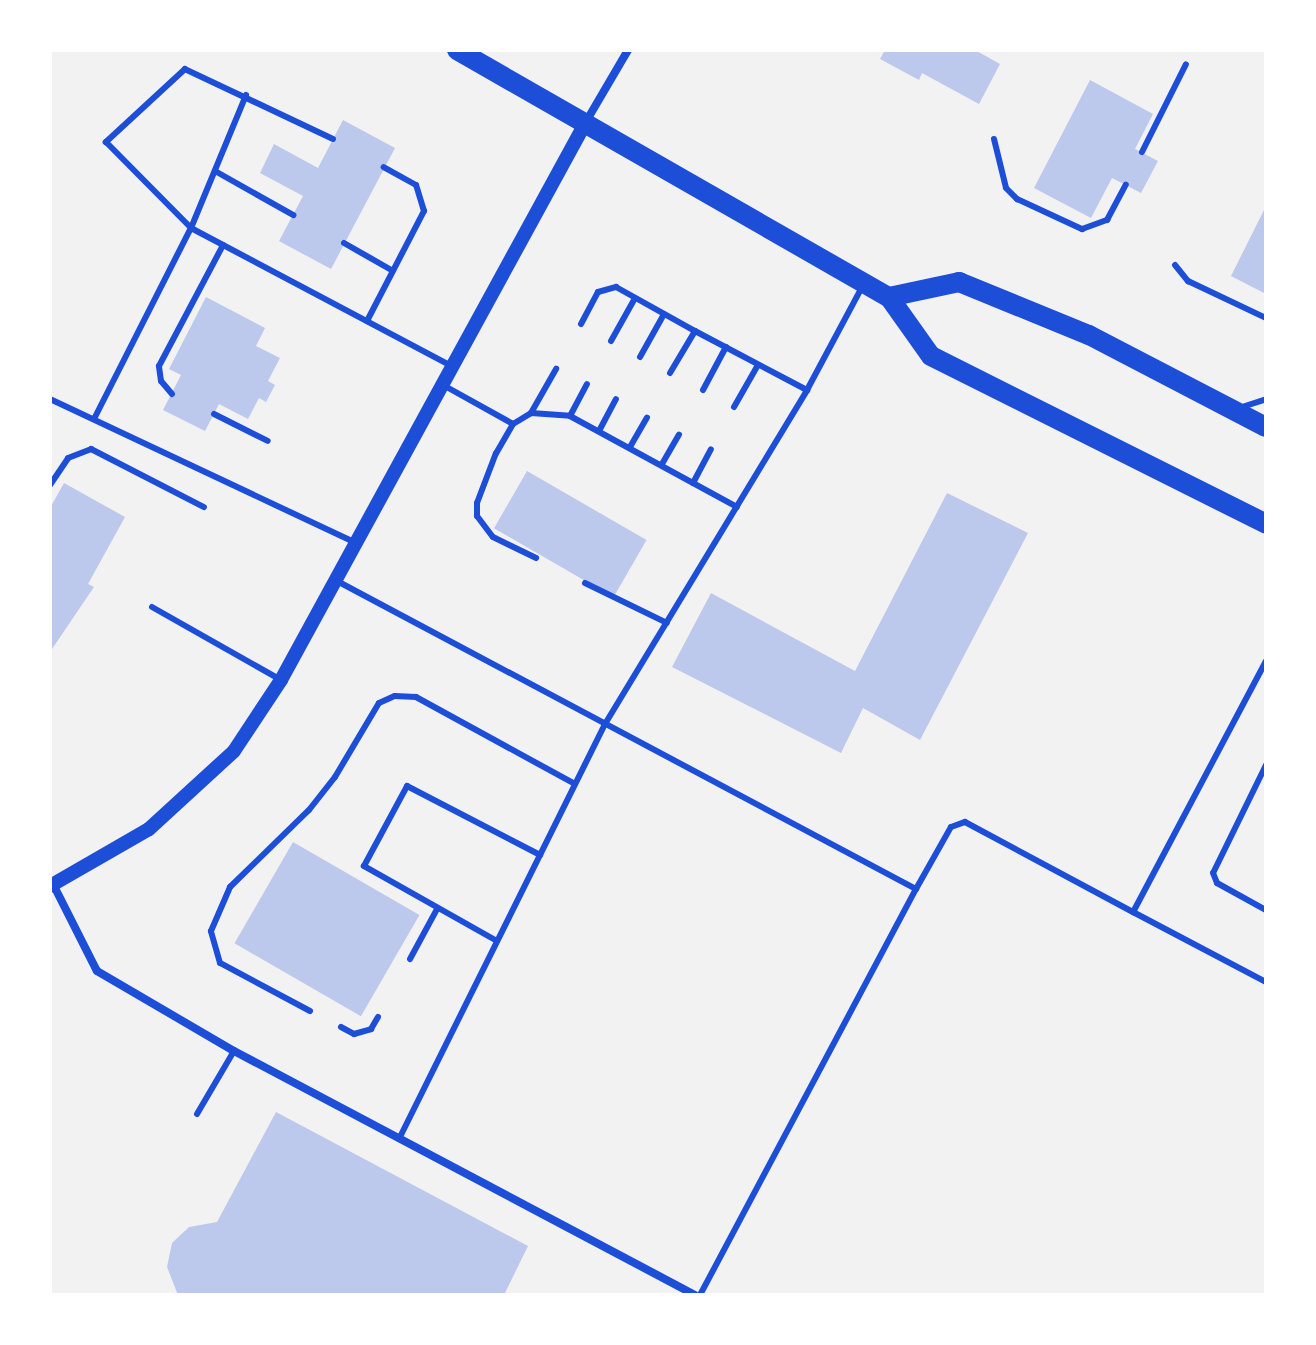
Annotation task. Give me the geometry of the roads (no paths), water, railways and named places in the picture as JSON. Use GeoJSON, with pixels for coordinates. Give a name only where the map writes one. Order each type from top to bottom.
{"type":"FeatureCollection","features":[{"type":"Feature","properties":{"kind":"main road"},"geometry":{"type":"LineString","coordinates":[[457,50],[587,120],[889,297],[931,356],[1266,524]]}},
{"type":"Feature","properties":{"kind":"main road"},"geometry":{"type":"LineString","coordinates":[[889,297],[959,282],[1089,335],[1266,427]]}},
{"type":"Feature","properties":{"kind":"street"},"geometry":{"type":"LineString","coordinates":[[628,50],[354,542],[281,680],[209,778],[149,829],[52,885],[97,971],[234,1051],[697,1295]]}},
{"type":"Feature","properties":{"kind":"lane"},"geometry":{"type":"LineString","coordinates":[[1142,152],[1186,64]]}},
{"type":"Feature","properties":{"kind":"lane"},"geometry":{"type":"LineString","coordinates":[[333,139],[246,95],[185,69],[106,142],[191,228],[452,366]]}},
{"type":"Feature","properties":{"kind":"lane"},"geometry":{"type":"LineString","coordinates":[[94,419],[191,228],[246,95]]}},
{"type":"Feature","properties":{"kind":"lane"},"geometry":{"type":"LineString","coordinates":[[994,139],[1006,188],[1017,199],[1082,229],[1107,220],[1126,185]]}},
{"type":"Feature","properties":{"kind":"lane"},"geometry":{"type":"LineString","coordinates":[[367,321],[424,211],[416,185],[384,167]]}},
{"type":"Feature","properties":{"kind":"lane"},"geometry":{"type":"LineString","coordinates":[[215,171],[293,215]]}},
{"type":"Feature","properties":{"kind":"lane"},"geometry":{"type":"LineString","coordinates":[[344,243],[393,271]]}},
{"type":"Feature","properties":{"kind":"lane"},"geometry":{"type":"LineString","coordinates":[[172,394],[161,381],[159,366],[223,245]]}},
{"type":"Feature","properties":{"kind":"lane"},"geometry":{"type":"LineString","coordinates":[[1175,265],[1199,287],[1266,318]]}},
{"type":"Feature","properties":{"kind":"lane"},"geometry":{"type":"LineString","coordinates":[[399,1139],[573,783],[605,724],[807,390],[864,284]]}},
{"type":"Feature","properties":{"kind":"lane"},"geometry":{"type":"LineString","coordinates":[[581,324],[598,292],[616,287],[807,390]]}},
{"type":"Feature","properties":{"kind":"lane"},"geometry":{"type":"LineString","coordinates":[[611,341],[635,298]]}},
{"type":"Feature","properties":{"kind":"lane"},"geometry":{"type":"LineString","coordinates":[[640,357],[664,314]]}},
{"type":"Feature","properties":{"kind":"lane"},"geometry":{"type":"LineString","coordinates":[[670,373],[695,331]]}},
{"type":"Feature","properties":{"kind":"lane"},"geometry":{"type":"LineString","coordinates":[[703,390],[726,347]]}},
{"type":"Feature","properties":{"kind":"lane"},"geometry":{"type":"LineString","coordinates":[[734,407],[758,365]]}},
{"type":"Feature","properties":{"kind":"lane"},"geometry":{"type":"LineString","coordinates":[[536,558],[493,537],[477,516],[477,503],[496,453],[513,424],[531,413],[556,369]]}},
{"type":"Feature","properties":{"kind":"lane"},"geometry":{"type":"LineString","coordinates":[[442,384],[513,424]]}},
{"type":"Feature","properties":{"kind":"lane"},"geometry":{"type":"LineString","coordinates":[[570,416],[587,384]]}},
{"type":"Feature","properties":{"kind":"lane"},"geometry":{"type":"LineString","coordinates":[[50,399],[354,542]]}},
{"type":"Feature","properties":{"kind":"lane"},"geometry":{"type":"LineString","coordinates":[[599,431],[616,399]]}},
{"type":"Feature","properties":{"kind":"lane"},"geometry":{"type":"LineString","coordinates":[[1233,410],[1266,399]]}},
{"type":"Feature","properties":{"kind":"lane"},"geometry":{"type":"LineString","coordinates":[[531,413],[570,416],[737,507]]}},
{"type":"Feature","properties":{"kind":"lane"},"geometry":{"type":"LineString","coordinates":[[214,414],[268,441]]}},
{"type":"Feature","properties":{"kind":"lane"},"geometry":{"type":"LineString","coordinates":[[630,447],[647,417]]}},
{"type":"Feature","properties":{"kind":"lane"},"geometry":{"type":"LineString","coordinates":[[662,464],[679,434]]}},
{"type":"Feature","properties":{"kind":"lane"},"geometry":{"type":"LineString","coordinates":[[50,485],[68,458],[91,449],[204,507]]}},
{"type":"Feature","properties":{"kind":"lane"},"geometry":{"type":"LineString","coordinates":[[693,483],[711,449]]}},
{"type":"Feature","properties":{"kind":"lane"},"geometry":{"type":"LineString","coordinates":[[334,579],[916,889]]}},
{"type":"Feature","properties":{"kind":"lane"},"geometry":{"type":"LineString","coordinates":[[585,583],[667,623]]}},
{"type":"Feature","properties":{"kind":"lane"},"geometry":{"type":"LineString","coordinates":[[152,607],[281,680]]}},
{"type":"Feature","properties":{"kind":"lane"},"geometry":{"type":"LineString","coordinates":[[1133,912],[1266,661]]}},
{"type":"Feature","properties":{"kind":"lane"},"geometry":{"type":"LineString","coordinates":[[310,1011],[220,963],[211,931],[230,887],[309,810],[379,703],[395,696],[416,697],[573,783]]}},
{"type":"Feature","properties":{"kind":"lane"},"geometry":{"type":"LineString","coordinates":[[1266,765],[1213,873],[1217,883],[1266,910]]}},
{"type":"Feature","properties":{"kind":"lane"},"geometry":{"type":"LineString","coordinates":[[497,941],[364,866],[407,786],[540,855]]}},
{"type":"Feature","properties":{"kind":"lane"},"geometry":{"type":"LineString","coordinates":[[697,1295],[951,827],[965,822],[1266,982]]}},
{"type":"Feature","properties":{"kind":"lane"},"geometry":{"type":"LineString","coordinates":[[410,959],[437,909]]}},
{"type":"Feature","properties":{"kind":"lane"},"geometry":{"type":"LineString","coordinates":[[341,1027],[354,1034],[371,1029],[378,1017]]}},
{"type":"Feature","properties":{"kind":"lane"},"geometry":{"type":"LineString","coordinates":[[197,1114],[234,1051]]}}]}
